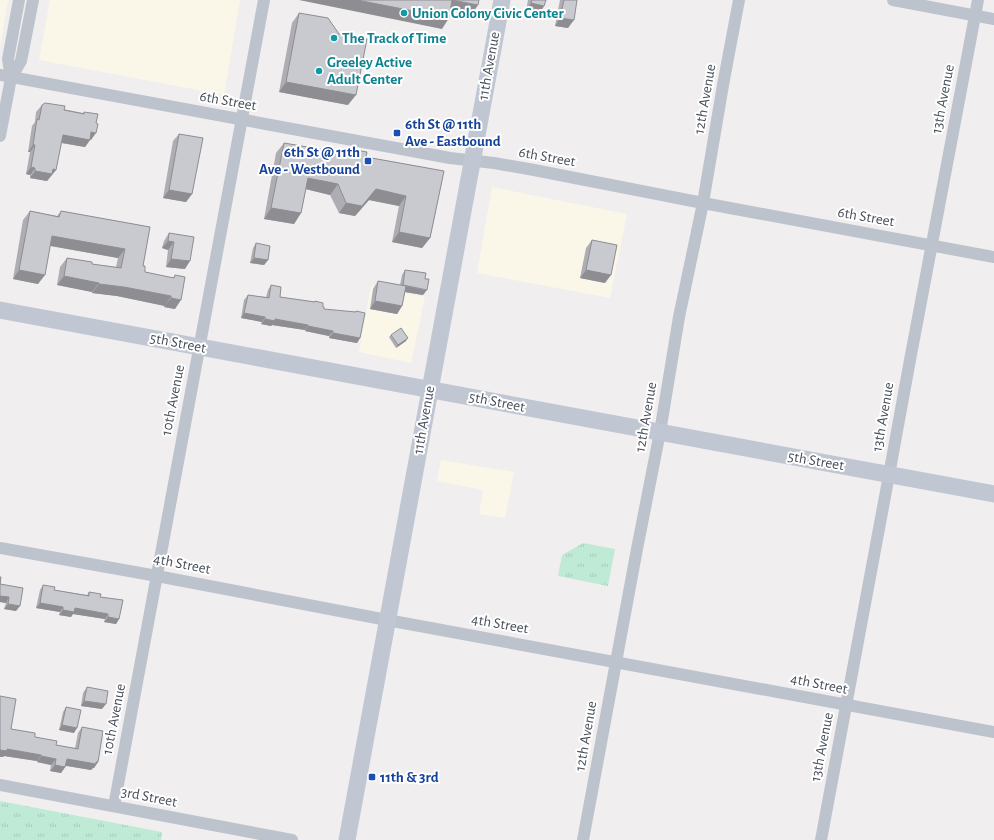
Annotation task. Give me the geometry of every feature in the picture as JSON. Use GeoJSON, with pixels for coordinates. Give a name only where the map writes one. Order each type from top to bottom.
{"type":"FeatureCollection","features":[{"type":"Feature","properties":{"kind":"main road","name":"11th Avenue"},"geometry":{"type":"LineString","coordinates":[[347,840],[502,0]]}},
{"type":"Feature","properties":{"kind":"main road","name":"5th Street"},"geometry":{"type":"LineString","coordinates":[[0,310],[994,494]]}},
{"type":"Feature","properties":{"kind":"street"},"geometry":{"type":"LineString","coordinates":[[0,136],[8,59],[19,0]]}},
{"type":"Feature","properties":{"kind":"street"},"geometry":{"type":"LineString","coordinates":[[6,77],[21,61],[33,0]]}},
{"type":"Feature","properties":{"kind":"street","name":"10th Avenue"},"geometry":{"type":"LineString","coordinates":[[114,806],[264,0]]}},
{"type":"Feature","properties":{"kind":"street","name":"12th Avenue"},"geometry":{"type":"LineString","coordinates":[[583,840],[740,0]]}},
{"type":"Feature","properties":{"kind":"street"},"geometry":{"type":"LineString","coordinates":[[893,0],[994,19]]}},
{"type":"Feature","properties":{"kind":"street","name":"13th Avenue"},"geometry":{"type":"LineString","coordinates":[[821,840],[978,0]]}},
{"type":"Feature","properties":{"kind":"street","name":"6th Street"},"geometry":{"type":"LineString","coordinates":[[6,77],[450,158],[494,163],[534,170],[994,257]]}},
{"type":"Feature","properties":{"kind":"street","name":"4th Street"},"geometry":{"type":"LineString","coordinates":[[0,548],[994,732]]}},
{"type":"Feature","properties":{"kind":"street","name":"3rd Street"},"geometry":{"type":"LineString","coordinates":[[0,785],[292,840]]}},
{"type":"Feature","properties":{"kind":"shaded area"},"geometry":{"type":"Polygon","coordinates":[[[0,0],[8,0],[0,48],[0,0]]]}},
{"type":"Feature","properties":{"kind":"shaded area"},"geometry":{"type":"Polygon","coordinates":[[[50,0],[240,0],[224,95],[39,60],[50,0]]]}},
{"type":"Feature","properties":{"kind":"shaded area"},"geometry":{"type":"Polygon","coordinates":[[[492,187],[627,214],[610,298],[477,273],[492,187]]]}},
{"type":"Feature","properties":{"kind":"shaded area"},"geometry":{"type":"Polygon","coordinates":[[[371,286],[425,297],[411,363],[359,352],[371,286]]]}},
{"type":"Feature","properties":{"kind":"shaded area"},"geometry":{"type":"Polygon","coordinates":[[[441,460],[514,472],[505,518],[479,514],[483,490],[437,481],[441,460]]]}},
{"type":"Feature","properties":{"kind":"green space"},"geometry":{"type":"Polygon","coordinates":[[[583,543],[615,549],[608,586],[558,576],[562,555],[583,543]]]}},
{"type":"Feature","properties":{"kind":"green space"},"geometry":{"type":"Polygon","coordinates":[[[0,801],[162,832],[161,840],[0,840],[0,801]]]}},
{"type":"Feature","properties":{"kind":"building"},"geometry":{"type":"Polygon","coordinates":[[[357,0],[452,0],[449,18],[357,0]]]}},
{"type":"Feature","properties":{"kind":"building"},"geometry":{"type":"Polygon","coordinates":[[[452,0],[479,0],[478,5],[452,0]]]}},
{"type":"Feature","properties":{"kind":"building"},"geometry":{"type":"Polygon","coordinates":[[[532,0],[546,0],[544,6],[531,3],[532,0]]]}},
{"type":"Feature","properties":{"kind":"building"},"geometry":{"type":"Polygon","coordinates":[[[564,0],[577,0],[574,20],[560,18],[564,0]]]}},
{"type":"Feature","properties":{"kind":"building","name":"Greeley Active Adult Center"},"geometry":{"type":"Polygon","coordinates":[[[299,13],[328,18],[339,34],[367,39],[356,95],[286,82],[299,13]]]}},
{"type":"Feature","properties":{"kind":"building"},"geometry":{"type":"Polygon","coordinates":[[[45,103],[65,106],[64,110],[84,114],[84,112],[98,114],[96,133],[91,132],[90,140],[63,135],[56,170],[53,169],[52,174],[35,171],[35,168],[31,167],[35,145],[33,145],[37,119],[39,120],[42,105],[45,103]]]}},
{"type":"Feature","properties":{"kind":"building"},"geometry":{"type":"Polygon","coordinates":[[[179,134],[203,138],[192,194],[169,190],[179,134]]]}},
{"type":"Feature","properties":{"kind":"building"},"geometry":{"type":"Polygon","coordinates":[[[284,143],[354,155],[355,150],[367,152],[366,157],[444,171],[430,238],[399,232],[406,196],[376,189],[362,206],[346,203],[338,184],[308,178],[301,213],[271,208],[284,143]]]}},
{"type":"Feature","properties":{"kind":"building"},"geometry":{"type":"Polygon","coordinates":[[[30,211],[59,217],[61,211],[150,227],[143,266],[145,266],[145,272],[174,278],[175,275],[185,277],[181,300],[171,298],[171,296],[99,284],[64,276],[67,258],[92,262],[92,264],[121,268],[125,249],[52,236],[45,275],[19,270],[30,211]]]}},
{"type":"Feature","properties":{"kind":"building"},"geometry":{"type":"Polygon","coordinates":[[[169,233],[194,237],[190,261],[171,259],[174,242],[168,241],[169,233]]]}},
{"type":"Feature","properties":{"kind":"building"},"geometry":{"type":"Polygon","coordinates":[[[592,240],[617,245],[611,275],[586,270],[592,240]]]}},
{"type":"Feature","properties":{"kind":"building"},"geometry":{"type":"Polygon","coordinates":[[[256,243],[270,246],[268,260],[254,258],[256,243]]]}},
{"type":"Feature","properties":{"kind":"building"},"geometry":{"type":"Polygon","coordinates":[[[405,270],[426,273],[425,279],[429,279],[427,290],[403,285],[405,270]]]}},
{"type":"Feature","properties":{"kind":"building"},"geometry":{"type":"Polygon","coordinates":[[[378,281],[406,286],[402,306],[375,301],[378,281]]]}},
{"type":"Feature","properties":{"kind":"building"},"geometry":{"type":"Polygon","coordinates":[[[271,285],[281,287],[280,297],[323,303],[324,309],[365,313],[360,338],[333,333],[333,331],[308,325],[275,319],[275,321],[265,319],[265,317],[244,313],[248,295],[269,298],[271,285]]]}},
{"type":"Feature","properties":{"kind":"building"},"geometry":{"type":"Polygon","coordinates":[[[401,328],[408,338],[398,345],[391,335],[401,328]]]}},
{"type":"Feature","properties":{"kind":"building"},"geometry":{"type":"Polygon","coordinates":[[[0,584],[23,588],[20,606],[8,604],[9,597],[0,596],[0,584]]]}},
{"type":"Feature","properties":{"kind":"building"},"geometry":{"type":"Polygon","coordinates":[[[43,585],[55,587],[54,590],[89,596],[89,592],[101,594],[100,597],[123,600],[119,619],[108,617],[108,614],[75,608],[74,612],[63,610],[63,607],[40,603],[43,585]]]}},
{"type":"Feature","properties":{"kind":"building"},"geometry":{"type":"Polygon","coordinates":[[[87,687],[108,691],[106,704],[84,701],[87,687]]]}},
{"type":"Feature","properties":{"kind":"building"},"geometry":{"type":"Polygon","coordinates":[[[0,696],[16,699],[11,729],[35,733],[35,737],[57,741],[56,745],[78,749],[82,727],[103,731],[98,762],[96,762],[96,764],[67,759],[65,767],[55,765],[56,759],[41,755],[7,749],[7,751],[0,750],[0,696]]]}},
{"type":"Feature","properties":{"kind":"building"},"geometry":{"type":"Polygon","coordinates":[[[66,707],[81,710],[77,728],[62,725],[66,707]]]}},
{"type":"Feature","properties":{"kind":"place","name":"Union Colony Civic Center"},"geometry":{"type":"Point","coordinates":[404,13]}},
{"type":"Feature","properties":{"kind":"place","name":"The Track of Time"},"geometry":{"type":"Point","coordinates":[334,38]}},
{"type":"Feature","properties":{"kind":"place","name":"Greeley Active Adult Center"},"geometry":{"type":"Point","coordinates":[319,71]}},
{"type":"Feature","properties":{"kind":"place","name":"6th St @ 11th Ave - Eastbound"},"geometry":{"type":"Point","coordinates":[397,133]}},
{"type":"Feature","properties":{"kind":"place","name":"6th St @ 11th Ave - Westbound"},"geometry":{"type":"Point","coordinates":[368,161]}},
{"type":"Feature","properties":{"kind":"place","name":"11th & 3rd"},"geometry":{"type":"Point","coordinates":[372,777]}}]}
